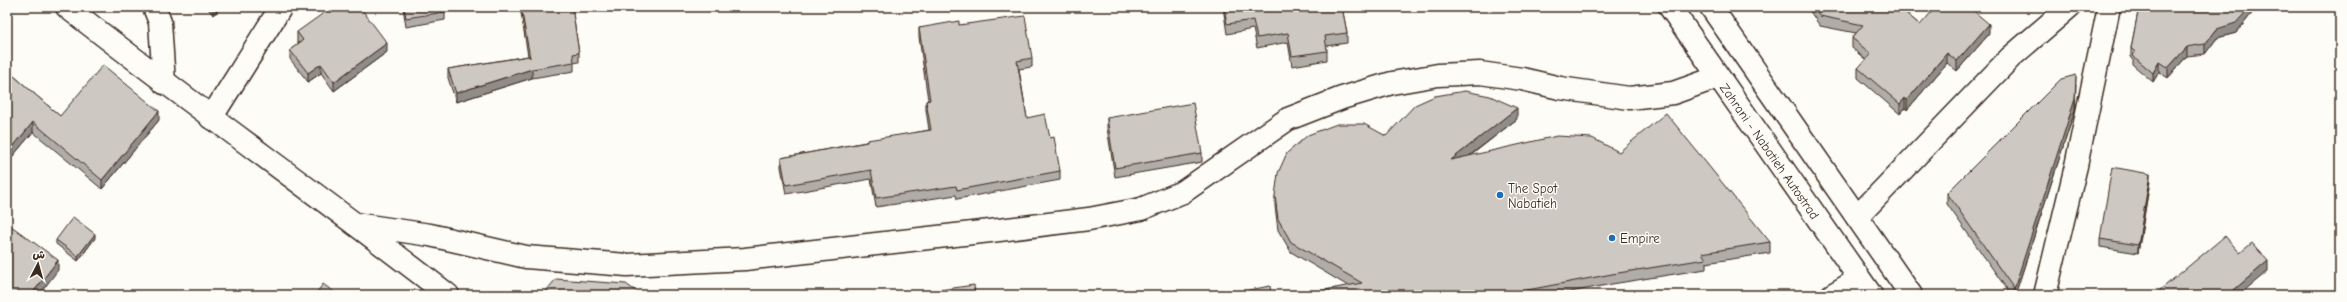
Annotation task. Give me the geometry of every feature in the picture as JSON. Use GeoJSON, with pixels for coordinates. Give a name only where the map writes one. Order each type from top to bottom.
{"type":"FeatureCollection","features":[{"type":"Feature","properties":{"kind":"main road"},"geometry":{"type":"LineString","coordinates":[[67,7],[164,83],[355,224],[448,295]]}},
{"type":"Feature","properties":{"kind":"main road"},"geometry":{"type":"LineString","coordinates":[[154,7],[160,22],[164,83]]}},
{"type":"Feature","properties":{"kind":"main road"},"geometry":{"type":"LineString","coordinates":[[211,118],[281,7]]}},
{"type":"Feature","properties":{"kind":"main road","name":"Zahrani - Nabatieh Autostrad"},"geometry":{"type":"LineString","coordinates":[[1670,7],[1865,287]]}},
{"type":"Feature","properties":{"kind":"main road"},"geometry":{"type":"LineString","coordinates":[[1711,7],[1911,295]]}},
{"type":"Feature","properties":{"kind":"main road"},"geometry":{"type":"LineString","coordinates":[[1857,217],[2011,58],[2069,7]]}},
{"type":"Feature","properties":{"kind":"main road"},"geometry":{"type":"LineString","coordinates":[[2045,295],[2076,166],[2109,7]]}},
{"type":"Feature","properties":{"kind":"main road"},"geometry":{"type":"LineString","coordinates":[[355,224],[430,235],[526,256],[627,265],[745,259],[1089,219],[1141,209],[1184,192],[1288,119],[1342,98],[1392,83],[1438,75],[1480,73],[1522,79],[1560,88],[1629,98],[1673,93],[1718,77]]}},
{"type":"Feature","properties":{"kind":"main road"},"geometry":{"type":"LineString","coordinates":[[1832,295],[1865,287]]}},
{"type":"Feature","properties":{"kind":"building"},"geometry":{"type":"Polygon","coordinates":[[[332,7],[360,7],[387,43],[334,82],[321,64],[308,73],[290,50],[303,40],[297,32],[332,7]]]}},
{"type":"Feature","properties":{"kind":"building"},"geometry":{"type":"Polygon","coordinates":[[[404,7],[444,7],[445,12],[406,18],[404,7]]]}},
{"type":"Feature","properties":{"kind":"building"},"geometry":{"type":"Polygon","coordinates":[[[521,7],[572,7],[579,53],[573,54],[574,62],[532,69],[456,93],[448,69],[529,56],[530,58],[521,7]]]}},
{"type":"Feature","properties":{"kind":"building"},"geometry":{"type":"Polygon","coordinates":[[[1224,7],[1342,7],[1347,33],[1325,36],[1327,51],[1292,56],[1288,33],[1257,38],[1253,20],[1227,24],[1224,7]]]}},
{"type":"Feature","properties":{"kind":"building"},"geometry":{"type":"Polygon","coordinates":[[[1814,7],[1899,7],[1920,25],[1936,7],[1969,7],[1989,24],[1957,61],[1947,53],[1907,100],[1905,98],[1900,104],[1858,68],[1871,54],[1852,38],[1863,25],[1820,16],[1814,7]]]}},
{"type":"Feature","properties":{"kind":"building"},"geometry":{"type":"Polygon","coordinates":[[[2139,7],[2250,7],[2236,23],[2217,29],[2205,44],[2187,47],[2168,68],[2159,62],[2153,73],[2133,56],[2135,52],[2131,48],[2139,7]]]}},
{"type":"Feature","properties":{"kind":"building"},"geometry":{"type":"Polygon","coordinates":[[[1025,16],[1032,58],[1017,61],[1027,118],[1045,114],[1050,138],[1054,137],[1060,171],[957,190],[956,186],[876,198],[871,170],[786,185],[781,158],[867,142],[867,140],[931,130],[926,101],[930,100],[919,28],[959,21],[959,25],[1025,16]]]}},
{"type":"Feature","properties":{"kind":"building"},"geometry":{"type":"Polygon","coordinates":[[[103,65],[159,111],[102,180],[33,122],[12,148],[9,157],[7,158],[7,70],[60,116],[103,65]]]}},
{"type":"Feature","properties":{"kind":"building"},"geometry":{"type":"Polygon","coordinates":[[[2076,75],[2075,99],[2014,289],[1947,193],[2061,79],[2076,75]]]}},
{"type":"Feature","properties":{"kind":"building","name":"The Spot Nabatieh"},"geometry":{"type":"Polygon","coordinates":[[[1465,91],[1490,96],[1517,108],[1451,160],[1557,136],[1592,138],[1619,152],[1666,113],[1770,242],[1702,253],[1706,259],[1612,274],[1501,295],[1321,295],[1320,291],[1362,283],[1291,242],[1278,219],[1275,196],[1278,173],[1287,153],[1308,135],[1337,124],[1364,124],[1386,136],[1415,105],[1435,96],[1465,91]]]}},
{"type":"Feature","properties":{"kind":"building"},"geometry":{"type":"Polygon","coordinates":[[[1193,103],[1202,153],[1115,168],[1107,118],[1193,103]]]}},
{"type":"Feature","properties":{"kind":"building"},"geometry":{"type":"Polygon","coordinates":[[[2112,167],[2150,174],[2138,245],[2100,239],[2112,167]]]}},
{"type":"Feature","properties":{"kind":"building"},"geometry":{"type":"Polygon","coordinates":[[[73,217],[95,234],[78,256],[56,240],[73,217]]]}},
{"type":"Feature","properties":{"kind":"building"},"geometry":{"type":"Polygon","coordinates":[[[7,223],[58,260],[31,295],[7,295],[7,223]]]}},
{"type":"Feature","properties":{"kind":"building"},"geometry":{"type":"Polygon","coordinates":[[[2225,236],[2240,253],[2252,243],[2268,261],[2228,295],[2154,295],[2225,236]]]}},
{"type":"Feature","properties":{"kind":"building"},"geometry":{"type":"Polygon","coordinates":[[[556,279],[626,284],[641,295],[548,295],[545,292],[556,279]]]}},
{"type":"Feature","properties":{"kind":"building"},"geometry":{"type":"Polygon","coordinates":[[[323,284],[338,295],[315,295],[323,284]]]}},
{"type":"Feature","properties":{"kind":"building"},"geometry":{"type":"Polygon","coordinates":[[[974,285],[975,295],[919,295],[919,293],[974,285]]]}},
{"type":"Feature","properties":{"kind":"building"},"geometry":{"type":"Polygon","coordinates":[[[1270,286],[1271,295],[1224,295],[1270,286]]]}},
{"type":"Feature","properties":{"kind":"place","name":"The Spot Nabatieh"},"geometry":{"type":"Point","coordinates":[1500,195]}},
{"type":"Feature","properties":{"kind":"place","name":"Empire"},"geometry":{"type":"Point","coordinates":[1612,238]}}]}
